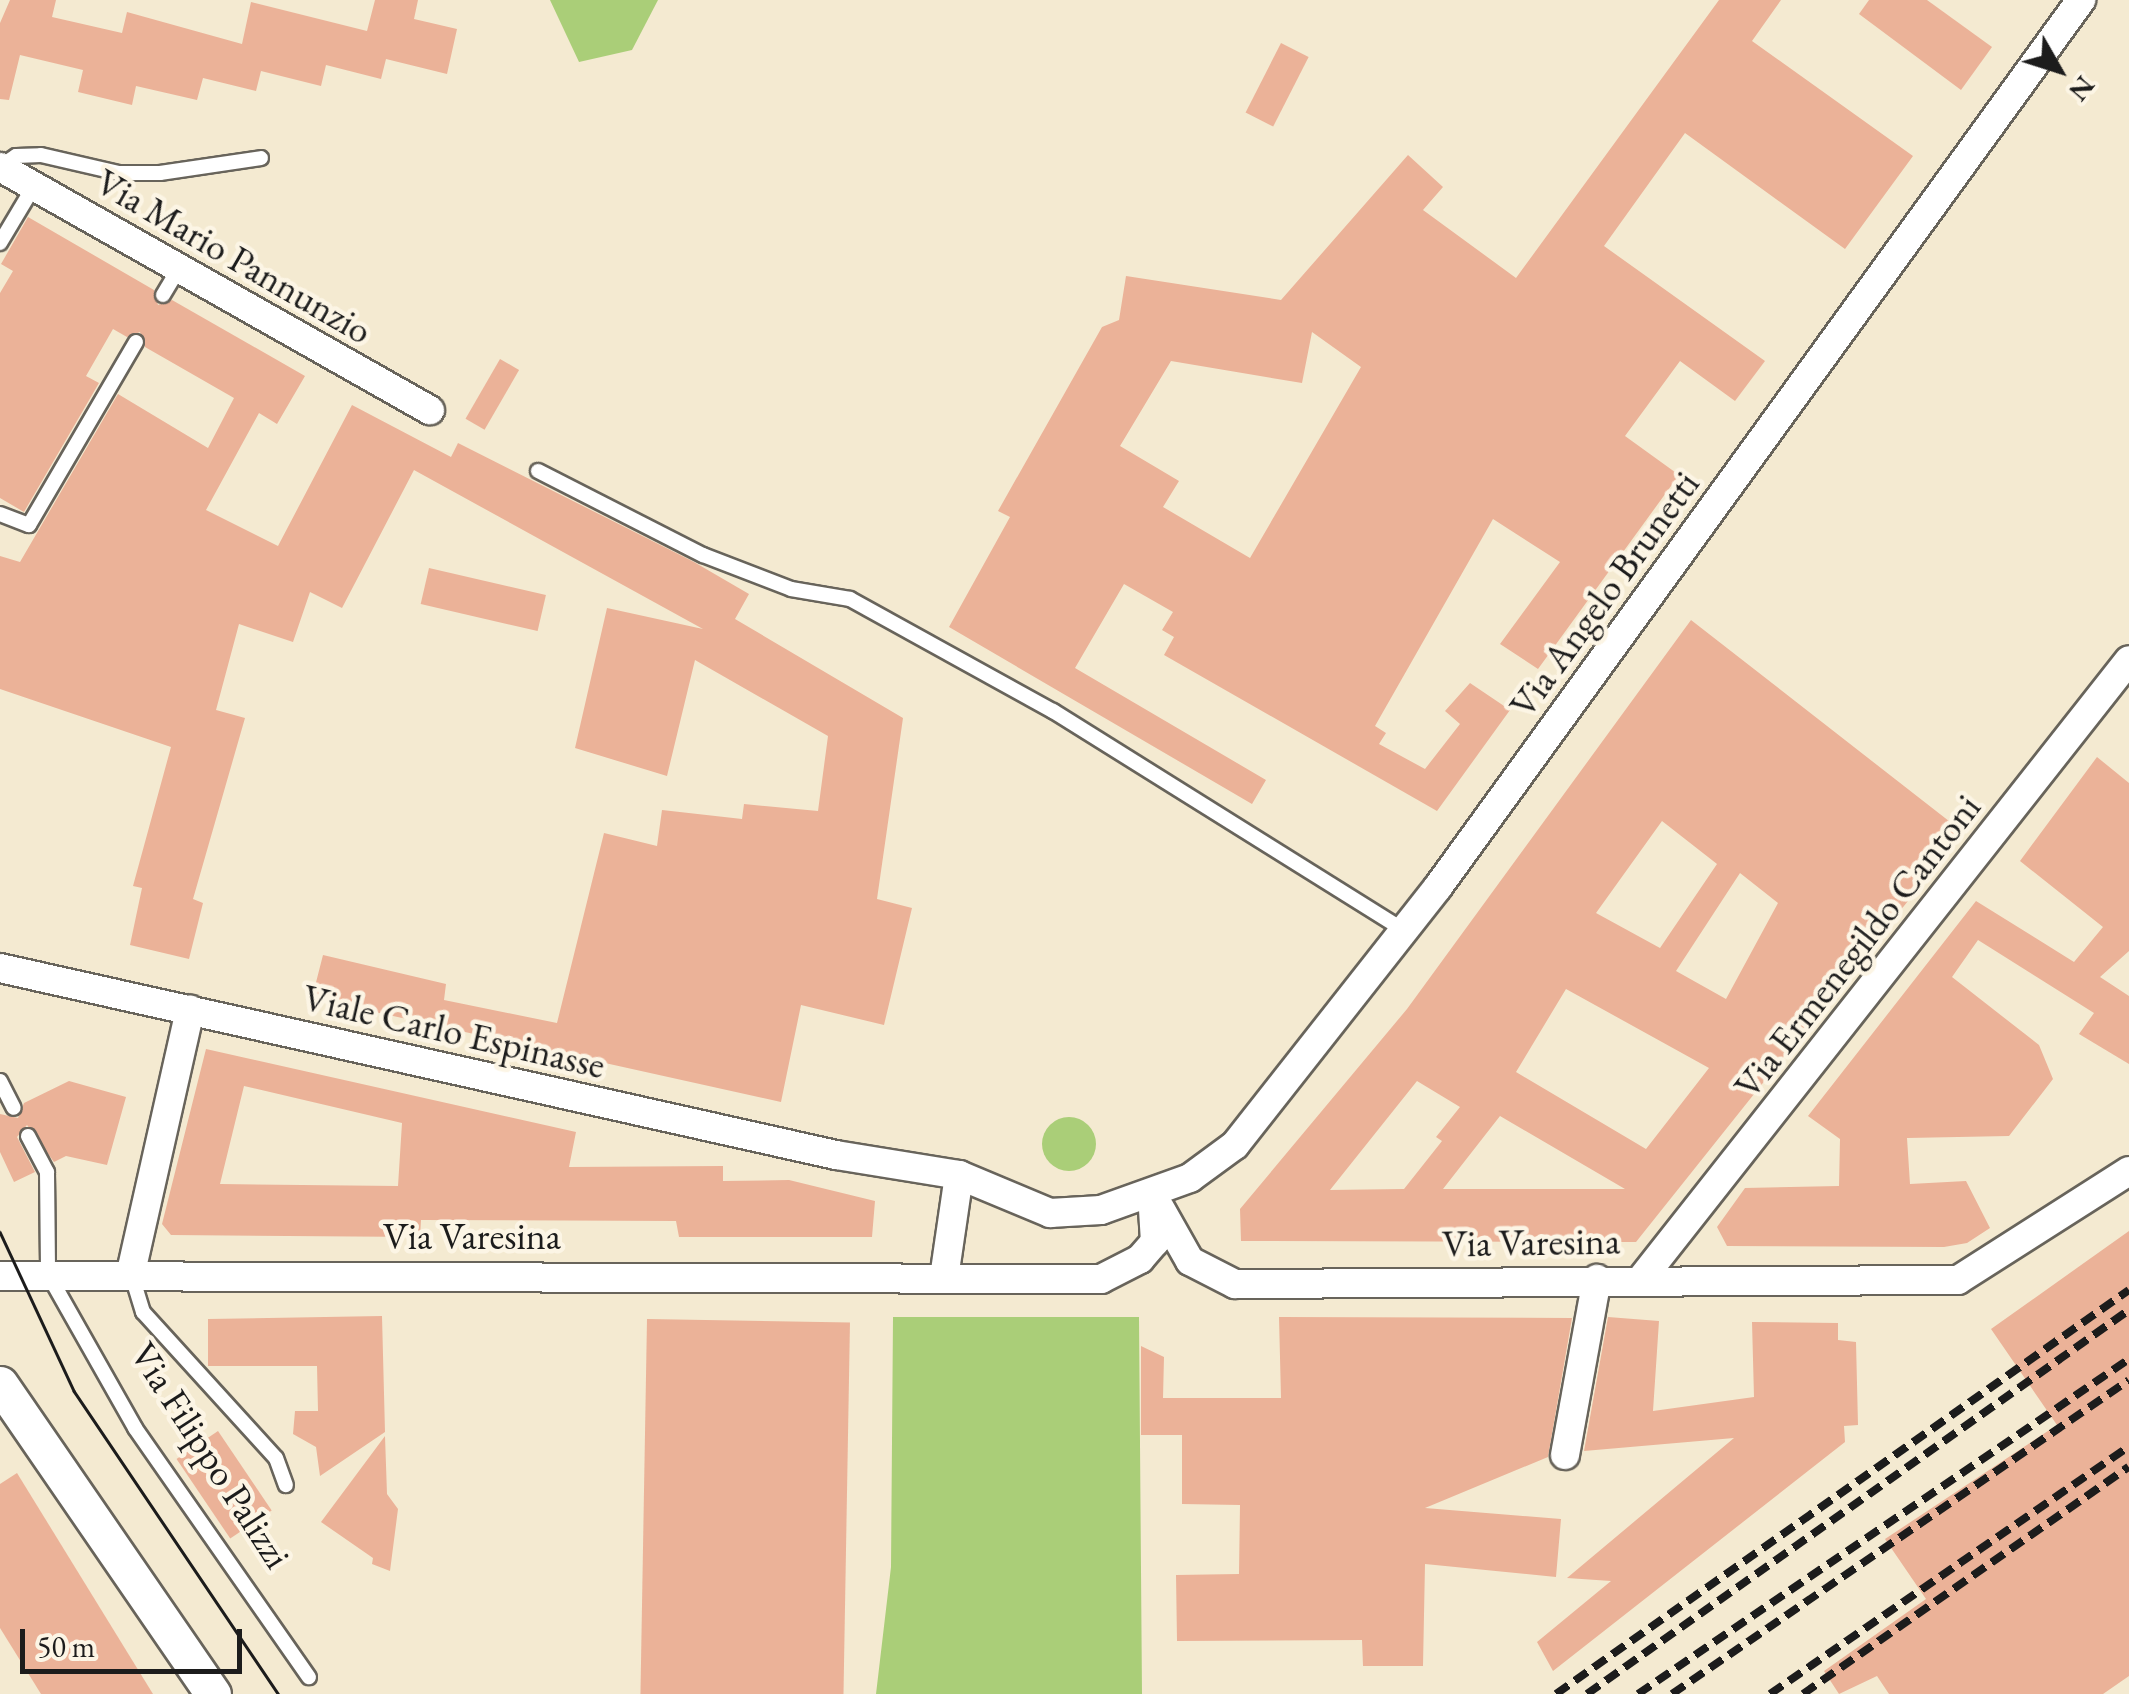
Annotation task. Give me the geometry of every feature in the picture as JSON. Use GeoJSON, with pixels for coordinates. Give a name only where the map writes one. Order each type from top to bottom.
{"type":"FeatureCollection","features":[{"type":"Feature","properties":{"kind":"street","name":"Via Angelo Brunetti"},"geometry":{"type":"LineString","coordinates":[[959,1175],[1050,1213],[1101,1210],[1190,1178],[1235,1145],[1404,930],[2081,0]]}},
{"type":"Feature","properties":{"kind":"street","name":"Via Mario Pannunzio"},"geometry":{"type":"LineString","coordinates":[[0,167],[430,410]]}},
{"type":"Feature","properties":{"kind":"street","name":"Via Ermenegildo Cantoni"},"geometry":{"type":"LineString","coordinates":[[1644,1278],[2129,660]]}},
{"type":"Feature","properties":{"kind":"street","name":"Viale Carlo Espinasse"},"geometry":{"type":"LineString","coordinates":[[0,968],[892,1167],[959,1175]]}},
{"type":"Feature","properties":{"kind":"street"},"geometry":{"type":"LineString","coordinates":[[130,1272],[190,1010]]}},
{"type":"Feature","properties":{"kind":"street","name":"Via Varesina"},"geometry":{"type":"LineString","coordinates":[[1152,1193],[1190,1261],[1235,1284],[1597,1278],[1958,1280],[2129,1171]]}},
{"type":"Feature","properties":{"kind":"street"},"geometry":{"type":"LineString","coordinates":[[944,1278],[959,1175]]}},
{"type":"Feature","properties":{"kind":"street","name":"Via Varesina"},"geometry":{"type":"LineString","coordinates":[[0,1276],[130,1272],[944,1278],[1117,1274],[1155,1242],[1152,1193]]}},
{"type":"Feature","properties":{"kind":"street"},"geometry":{"type":"LineString","coordinates":[[1565,1455],[1597,1278]]}},
{"type":"Feature","properties":{"kind":"street"},"geometry":{"type":"LineString","coordinates":[[0,1384],[213,1694]]}},
{"type":"Feature","properties":{"kind":"lane","name":"Via Mario Pannunzio"},"geometry":{"type":"LineString","coordinates":[[0,167],[16,156],[41,155],[118,174],[160,174],[261,158]]}},
{"type":"Feature","properties":{"kind":"lane"},"geometry":{"type":"LineString","coordinates":[[0,244],[34,186]]}},
{"type":"Feature","properties":{"kind":"lane"},"geometry":{"type":"LineString","coordinates":[[163,295],[179,268]]}},
{"type":"Feature","properties":{"kind":"lane"},"geometry":{"type":"LineString","coordinates":[[0,514],[29,525],[136,342]]}},
{"type":"Feature","properties":{"kind":"lane"},"geometry":{"type":"LineString","coordinates":[[538,470],[703,555],[791,589],[850,600],[1053,711],[1404,930]]}},
{"type":"Feature","properties":{"kind":"lane"},"geometry":{"type":"LineString","coordinates":[[0,1081],[14,1108]]}},
{"type":"Feature","properties":{"kind":"lane"},"geometry":{"type":"LineString","coordinates":[[28,1136],[46,1172],[48,1274]]}},
{"type":"Feature","properties":{"kind":"lane"},"geometry":{"type":"LineString","coordinates":[[130,1272],[143,1312],[276,1458],[286,1485]]}},
{"type":"Feature","properties":{"kind":"lane","name":"Via Filippo Palizzi"},"geometry":{"type":"LineString","coordinates":[[48,1274],[135,1428],[309,1678]]}},
{"type":"Feature","properties":{"kind":"green space"},"geometry":{"type":"Polygon","coordinates":[[[550,0],[658,0],[632,50],[579,62],[550,0]]]}},
{"type":"Feature","properties":{"kind":"green space"},"geometry":{"type":"Polygon","coordinates":[[[1069,1117],[1088,1125],[1096,1144],[1088,1163],[1069,1171],[1050,1163],[1042,1144],[1050,1125],[1069,1117]]]}},
{"type":"Feature","properties":{"kind":"green space"},"geometry":{"type":"Polygon","coordinates":[[[893,1317],[1139,1317],[1142,1694],[876,1694],[891,1567],[893,1317]]]}},
{"type":"Feature","properties":{"kind":"building"},"geometry":{"type":"Polygon","coordinates":[[[10,0],[56,0],[52,17],[122,33],[127,12],[242,44],[251,2],[367,31],[375,0],[418,0],[414,19],[457,29],[447,74],[386,59],[381,79],[326,65],[321,86],[261,71],[256,91],[203,78],[197,100],[136,86],[132,105],[78,92],[83,70],[20,55],[9,100],[0,99],[0,23],[10,0]]]}},
{"type":"Feature","properties":{"kind":"building"},"geometry":{"type":"Polygon","coordinates":[[[1719,0],[1781,0],[1752,41],[1913,156],[1845,249],[1685,133],[1604,246],[1765,361],[1735,401],[1680,361],[1625,436],[1679,475],[1538,669],[1500,644],[1560,562],[1493,519],[1375,726],[1386,733],[1379,744],[1425,769],[1460,724],[1445,711],[1470,683],[1510,710],[1437,811],[1164,655],[1174,637],[1162,630],[1173,612],[1124,584],[1075,668],[1266,780],[1252,804],[949,627],[1010,517],[998,511],[1102,327],[1119,320],[1126,276],[1281,300],[1408,155],[1443,187],[1423,210],[1516,278],[1719,0]],[[1312,332],[1302,383],[1171,361],[1120,446],[1179,481],[1163,507],[1250,558],[1361,367],[1312,332]]]}},
{"type":"Feature","properties":{"kind":"building"},"geometry":{"type":"Polygon","coordinates":[[[1869,0],[1927,0],[1992,47],[1961,90],[1859,14],[1869,0]]]}},
{"type":"Feature","properties":{"kind":"building"},"geometry":{"type":"Polygon","coordinates":[[[1281,43],[1309,57],[1273,127],[1246,112],[1281,43]]]}},
{"type":"Feature","properties":{"kind":"building"},"geometry":{"type":"Polygon","coordinates":[[[28,217],[154,290],[158,305],[172,300],[305,376],[277,424],[259,413],[206,510],[278,546],[352,405],[451,457],[458,443],[694,562],[749,594],[735,619],[903,718],[877,899],[912,908],[884,1025],[801,1005],[781,1102],[312,998],[323,955],[446,984],[444,1000],[557,1023],[604,833],[657,846],[662,810],[742,819],[744,804],[818,811],[828,736],[695,660],[667,776],[575,748],[607,608],[703,629],[414,470],[342,608],[310,592],[293,642],[239,624],[216,710],[245,718],[193,899],[203,903],[189,959],[130,945],[142,888],[133,886],[171,747],[0,689],[0,556],[20,562],[118,394],[208,448],[234,398],[145,347],[140,332],[127,337],[113,329],[86,376],[99,383],[24,512],[0,498],[0,293],[13,271],[1,264],[28,217]]]}},
{"type":"Feature","properties":{"kind":"building"},"geometry":{"type":"Polygon","coordinates":[[[500,359],[519,370],[485,430],[466,419],[500,359]]]}},
{"type":"Feature","properties":{"kind":"building"},"geometry":{"type":"Polygon","coordinates":[[[429,568],[546,595],[538,631],[421,604],[429,568]]]}},
{"type":"Feature","properties":{"kind":"building"},"geometry":{"type":"Polygon","coordinates":[[[1691,620],[1963,832],[1636,1242],[1241,1241],[1240,1209],[1407,1009],[1691,620]],[[1662,821],[1596,913],[1660,948],[1717,864],[1662,821]],[[1740,873],[1676,971],[1726,999],[1778,903],[1740,873]],[[1566,989],[1516,1072],[1646,1149],[1709,1068],[1566,989]],[[1417,1081],[1330,1190],[1404,1189],[1442,1141],[1436,1137],[1460,1107],[1417,1081]],[[1500,1116],[1443,1189],[1625,1189],[1500,1116]]]}},
{"type":"Feature","properties":{"kind":"building"},"geometry":{"type":"Polygon","coordinates":[[[2097,757],[2129,783],[2129,951],[2100,977],[2129,996],[2129,1064],[2079,1034],[2094,1013],[1978,940],[1952,977],[2039,1045],[2053,1079],[2009,1136],[1907,1138],[1910,1184],[1966,1181],[1990,1228],[1967,1243],[1944,1247],[1727,1246],[1717,1227],[1745,1188],[1839,1186],[1840,1139],[1808,1116],[1976,901],[2074,962],[2103,927],[2020,861],[2097,757]]]}},
{"type":"Feature","properties":{"kind":"building"},"geometry":{"type":"Polygon","coordinates":[[[206,1049],[576,1132],[569,1167],[723,1166],[723,1181],[789,1180],[875,1201],[872,1237],[679,1237],[676,1221],[421,1220],[420,1237],[171,1235],[162,1224],[206,1049]],[[244,1086],[220,1184],[398,1186],[402,1123],[244,1086]]]}},
{"type":"Feature","properties":{"kind":"building"},"geometry":{"type":"Polygon","coordinates":[[[69,1081],[126,1097],[107,1165],[66,1156],[54,1162],[27,1125],[17,1137],[35,1172],[14,1182],[0,1152],[0,1114],[18,1118],[24,1103],[69,1081]]]}},
{"type":"Feature","properties":{"kind":"building"},"geometry":{"type":"Polygon","coordinates":[[[2129,1231],[2129,1676],[2103,1694],[1889,1694],[1877,1676],[1839,1694],[1824,1671],[1926,1599],[1885,1539],[2057,1425],[1991,1329],[2129,1231]]]}},
{"type":"Feature","properties":{"kind":"building"},"geometry":{"type":"Polygon","coordinates":[[[382,1316],[385,1432],[320,1476],[316,1447],[293,1434],[295,1411],[318,1411],[317,1366],[208,1366],[208,1319],[382,1316]]]}},
{"type":"Feature","properties":{"kind":"building"},"geometry":{"type":"Polygon","coordinates":[[[1279,1317],[1572,1318],[1548,1457],[1425,1508],[1561,1519],[1556,1577],[1425,1564],[1423,1666],[1363,1666],[1362,1640],[1177,1641],[1176,1575],[1239,1574],[1240,1505],[1182,1504],[1182,1435],[1141,1435],[1141,1346],[1164,1357],[1163,1398],[1281,1398],[1279,1317]]]}},
{"type":"Feature","properties":{"kind":"building"},"geometry":{"type":"Polygon","coordinates":[[[1608,1317],[1659,1321],[1653,1411],[1754,1397],[1752,1322],[1838,1323],[1838,1340],[1856,1342],[1858,1425],[1844,1426],[1845,1442],[1553,1671],[1537,1642],[1611,1581],[1567,1578],[1734,1438],[1584,1451],[1608,1317]]]}},
{"type":"Feature","properties":{"kind":"building"},"geometry":{"type":"Polygon","coordinates":[[[647,1319],[850,1323],[843,1694],[640,1694],[647,1319]]]}},
{"type":"Feature","properties":{"kind":"building"},"geometry":{"type":"Polygon","coordinates":[[[218,1431],[272,1511],[230,1539],[177,1459],[218,1431]]]}},
{"type":"Feature","properties":{"kind":"building"},"geometry":{"type":"Polygon","coordinates":[[[385,1436],[387,1494],[398,1509],[390,1571],[372,1564],[373,1558],[321,1522],[385,1436]]]}},
{"type":"Feature","properties":{"kind":"building"},"geometry":{"type":"Polygon","coordinates":[[[17,1473],[153,1694],[41,1694],[0,1628],[0,1484],[17,1473]]]}},
{"type":"Feature","properties":{"kind":"tram line"},"geometry":{"type":"LineString","coordinates":[[0,1232],[74,1391],[278,1694]]}},
{"type":"Feature","properties":{"kind":"railway"},"geometry":{"type":"LineString","coordinates":[[1556,1694],[2129,1290]]}},
{"type":"Feature","properties":{"kind":"railway"},"geometry":{"type":"LineString","coordinates":[[1587,1694],[2129,1310]]}},
{"type":"Feature","properties":{"kind":"railway"},"geometry":{"type":"LineString","coordinates":[[1638,1694],[2129,1359]]}},
{"type":"Feature","properties":{"kind":"railway"},"geometry":{"type":"LineString","coordinates":[[1672,1694],[2129,1380]]}},
{"type":"Feature","properties":{"kind":"railway"},"geometry":{"type":"LineString","coordinates":[[1770,1694],[2129,1446]]}},
{"type":"Feature","properties":{"kind":"railway"},"geometry":{"type":"LineString","coordinates":[[1803,1694],[2129,1467]]}}]}
